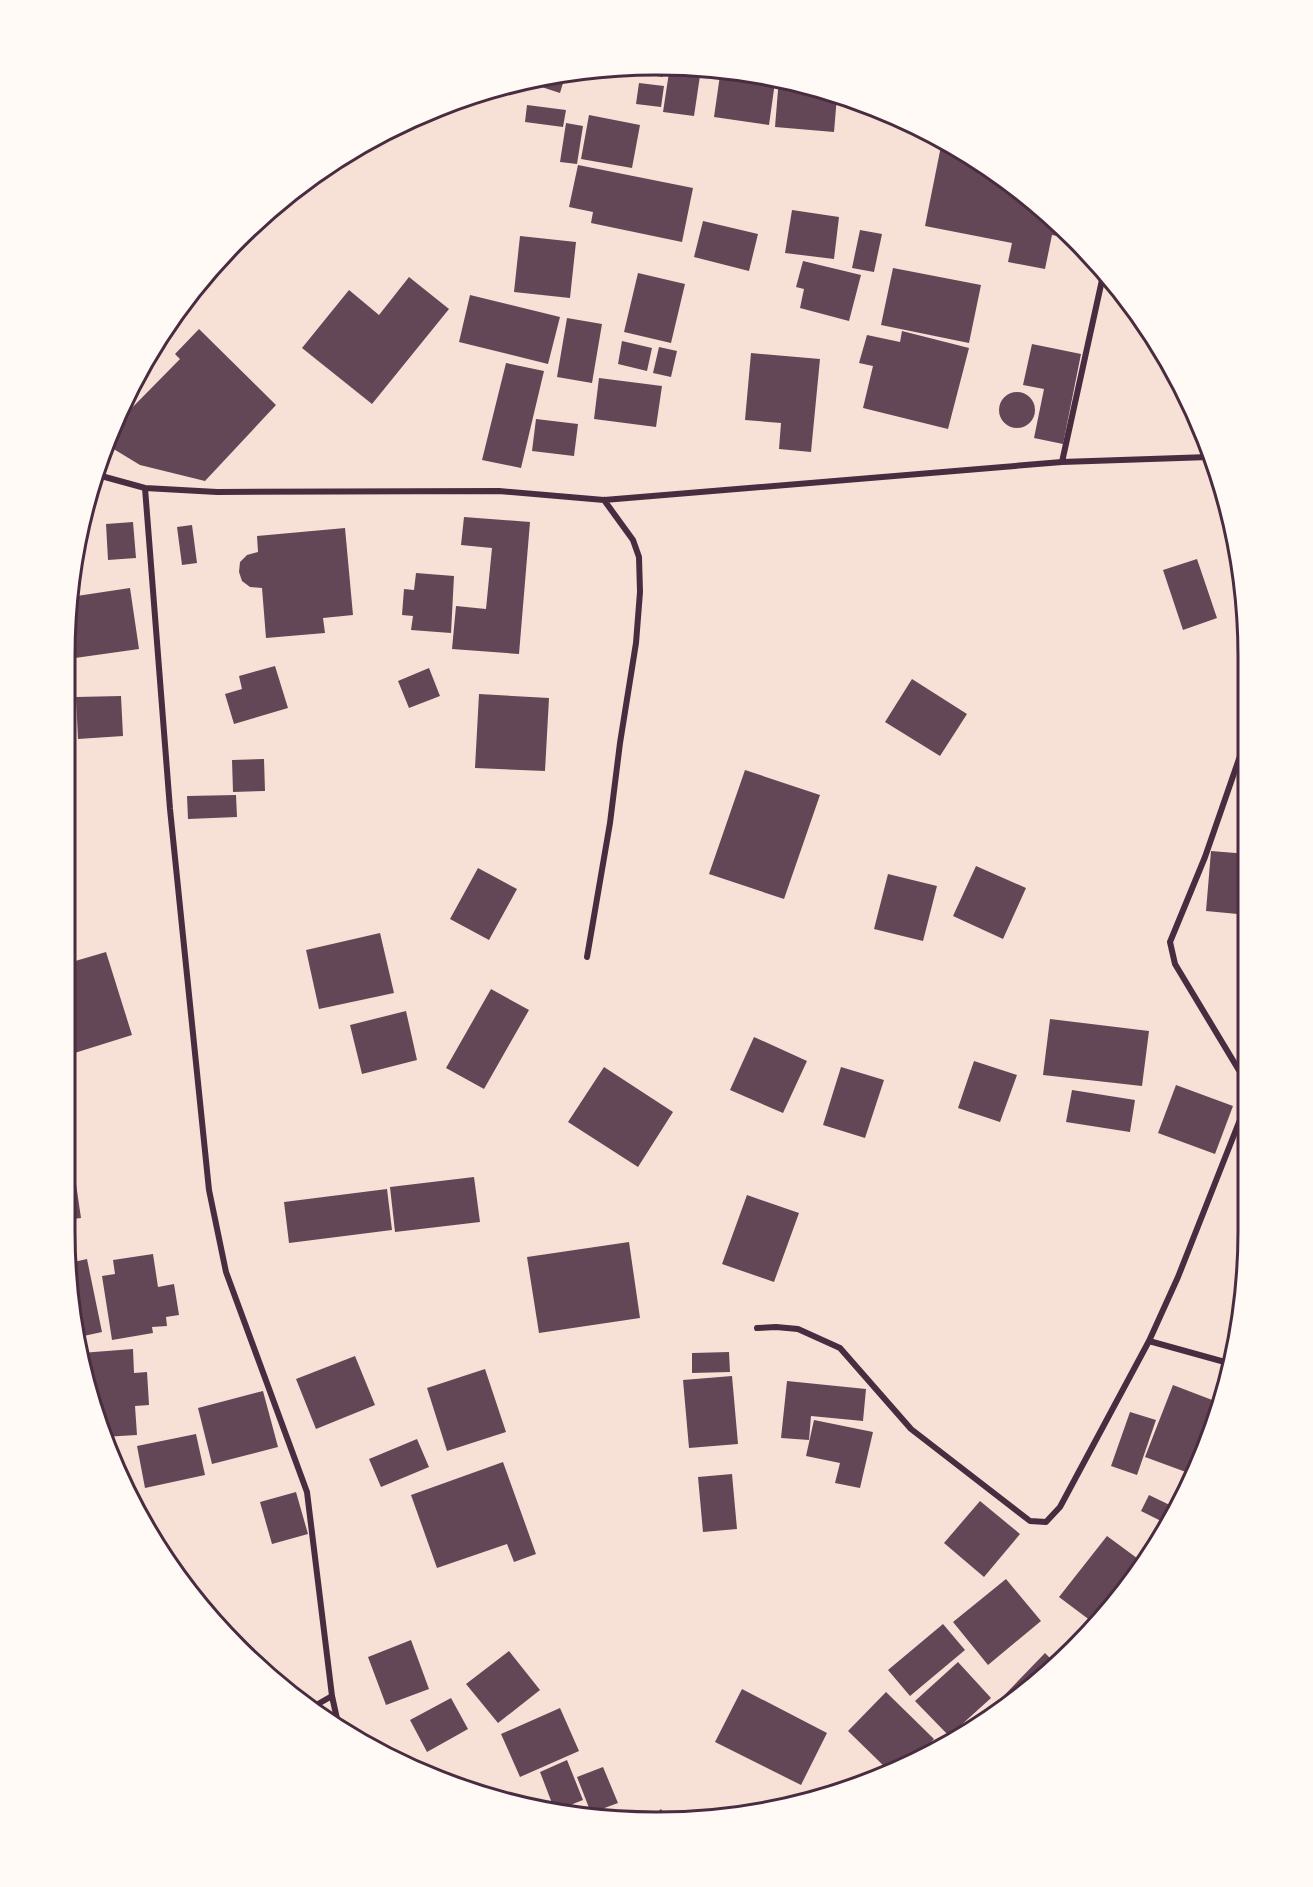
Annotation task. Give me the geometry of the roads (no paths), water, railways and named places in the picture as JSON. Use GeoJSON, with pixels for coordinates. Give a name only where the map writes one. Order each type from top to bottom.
{"type":"FeatureCollection","features":[{"type":"Feature","properties":{"kind":"street"},"geometry":{"type":"LineString","coordinates":[[1062,462],[1101,282]]}},
{"type":"Feature","properties":{"kind":"street"},"geometry":{"type":"LineString","coordinates":[[104,477],[145,488],[217,492],[499,491],[604,500],[1062,462],[1202,457]]}},
{"type":"Feature","properties":{"kind":"street"},"geometry":{"type":"LineString","coordinates":[[145,488],[170,809],[209,1190],[226,1272],[307,1492],[336,1716]]}},
{"type":"Feature","properties":{"kind":"street"},"geometry":{"type":"LineString","coordinates":[[587,957],[610,823],[636,643],[639,592],[639,557],[633,540],[604,500]]}},
{"type":"Feature","properties":{"kind":"street"},"geometry":{"type":"LineString","coordinates":[[1238,762],[1205,857],[1170,942],[1174,964],[1238,1069]]}},
{"type":"Feature","properties":{"kind":"street"},"geometry":{"type":"LineString","coordinates":[[758,1328],[798,1329],[840,1348],[911,1429],[1030,1521],[1046,1521],[1060,1507],[1149,1341],[1178,1277],[1238,1125]]}},
{"type":"Feature","properties":{"kind":"street"},"geometry":{"type":"LineString","coordinates":[[1149,1341],[1223,1361]]}},
{"type":"Feature","properties":{"kind":"street"},"geometry":{"type":"LineString","coordinates":[[319,1704],[332,1696]]}}]}
